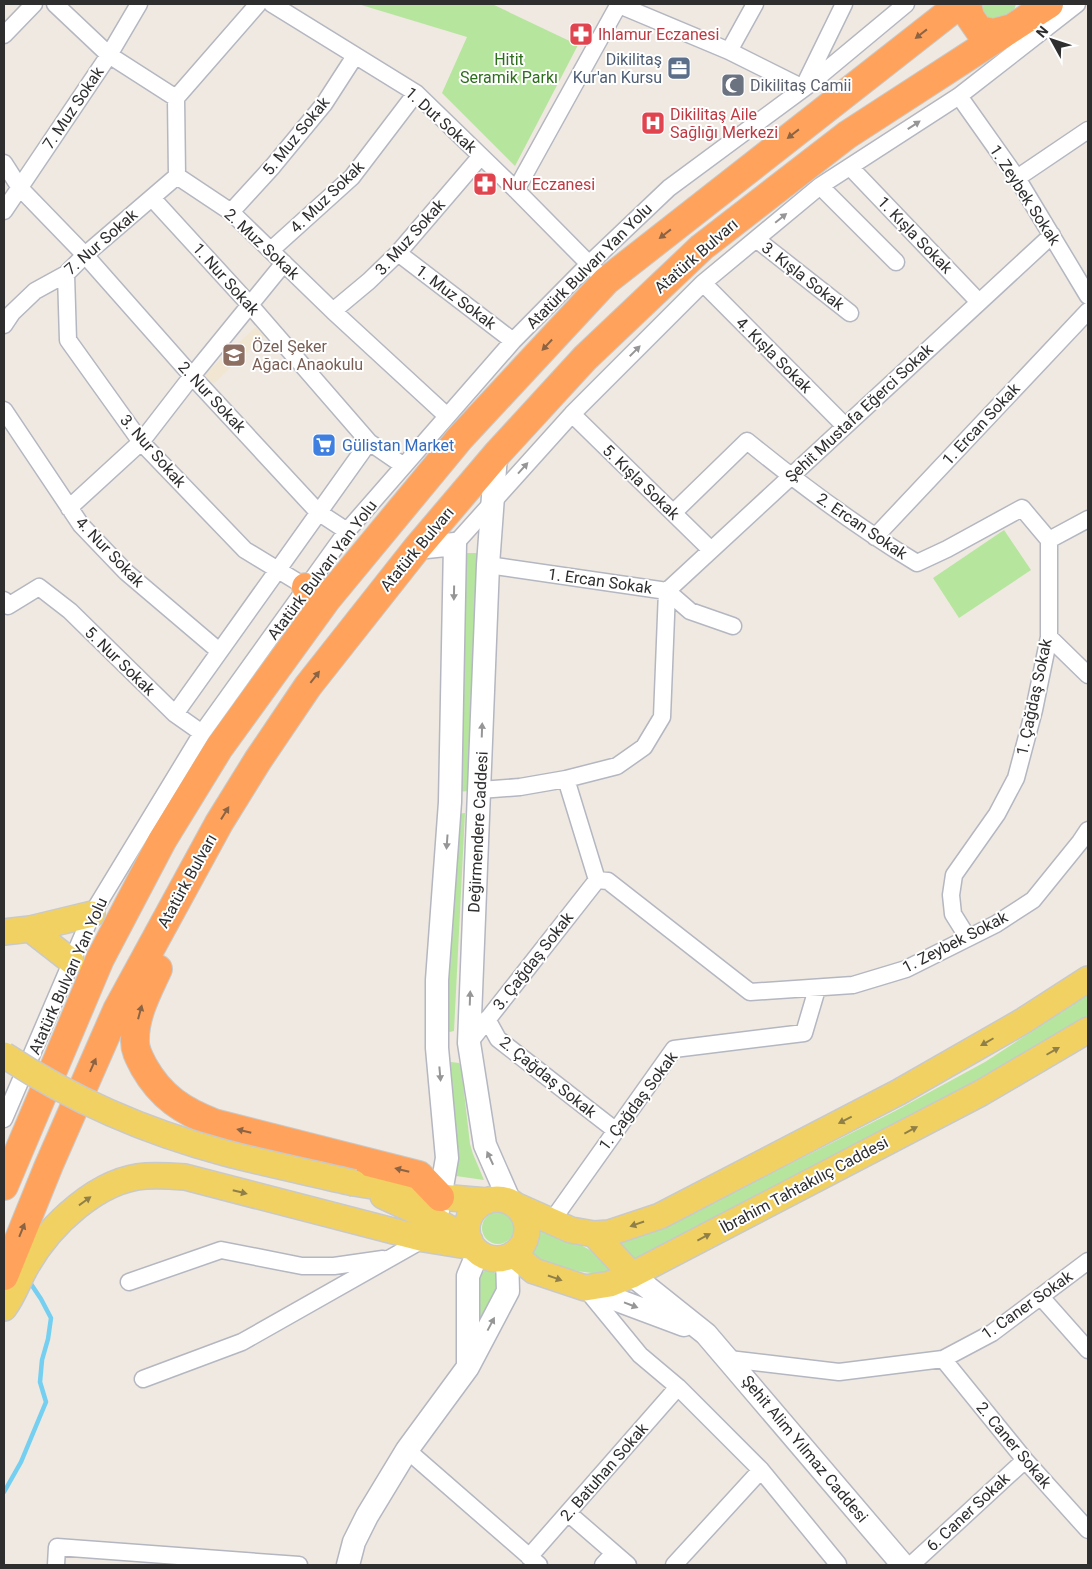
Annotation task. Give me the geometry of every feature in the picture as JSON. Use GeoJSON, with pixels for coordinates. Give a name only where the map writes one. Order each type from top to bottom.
{"type":"FeatureCollection","features":[{"type":"Feature","properties":{"kind":"highway","name":"Atatürk Bulvarı"},"geometry":{"type":"LineString","coordinates":[[4,1186],[100,959],[162,841],[316,593],[460,438],[597,272],[960,4]]}},
{"type":"Feature","properties":{"kind":"highway"},"geometry":{"type":"LineString","coordinates":[[967,4],[970,17],[980,30],[993,33],[1012,28],[1024,13],[1027,4]]}},
{"type":"Feature","properties":{"kind":"highway","name":"Atatürk Bulvarı"},"geometry":{"type":"LineString","coordinates":[[7,1294],[49,1165],[117,1010],[180,893],[238,791],[308,686],[417,548],[496,455],[585,358],[702,247],[847,135],[1049,4]]}},
{"type":"Feature","properties":{"kind":"highway"},"geometry":{"type":"LineString","coordinates":[[180,893],[176,921],[171,938],[140,1008],[136,1029],[135,1042],[139,1057],[160,1089],[172,1102],[184,1110],[214,1123],[419,1175],[434,1219]]}},
{"type":"Feature","properties":{"kind":"main road"},"geometry":{"type":"LineString","coordinates":[[4,932],[30,929],[92,914]]}},
{"type":"Feature","properties":{"kind":"main road"},"geometry":{"type":"LineString","coordinates":[[30,929],[71,961]]}},
{"type":"Feature","properties":{"kind":"main road"},"geometry":{"type":"LineString","coordinates":[[474,1247],[467,1228],[471,1214],[481,1204],[505,1203],[571,1230],[594,1234],[610,1233],[660,1216],[899,1092],[1023,1021],[1088,979]]}},
{"type":"Feature","properties":{"kind":"main road","name":"İbrahim Tahtakılıç Caddesi"},"geometry":{"type":"LineString","coordinates":[[510,1256],[534,1270],[585,1288],[610,1284],[632,1276],[981,1093],[1088,1030]]}},
{"type":"Feature","properties":{"kind":"main road"},"geometry":{"type":"LineString","coordinates":[[4,1055],[87,1103],[152,1130],[224,1153],[354,1183],[434,1219],[492,1258],[510,1256],[519,1249],[526,1235],[526,1220],[505,1203]]}},
{"type":"Feature","properties":{"kind":"main road"},"geometry":{"type":"LineString","coordinates":[[7,1294],[55,1228],[73,1210],[107,1187],[145,1176],[185,1177],[434,1219],[505,1203]]}},
{"type":"Feature","properties":{"kind":"main road"},"geometry":{"type":"LineString","coordinates":[[594,1234],[632,1276]]}},
{"type":"Feature","properties":{"kind":"street"},"geometry":{"type":"LineString","coordinates":[[4,35],[34,4]]}},
{"type":"Feature","properties":{"kind":"street"},"geometry":{"type":"LineString","coordinates":[[55,4],[108,55],[176,98]]}},
{"type":"Feature","properties":{"kind":"street","name":"7. Muz Sokak"},"geometry":{"type":"LineString","coordinates":[[4,210],[108,55],[139,4]]}},
{"type":"Feature","properties":{"kind":"street"},"geometry":{"type":"LineString","coordinates":[[176,176],[176,98],[258,4]]}},
{"type":"Feature","properties":{"kind":"street"},"geometry":{"type":"LineString","coordinates":[[516,190],[618,4],[729,51],[803,88],[844,4]]}},
{"type":"Feature","properties":{"kind":"street"},"geometry":{"type":"LineString","coordinates":[[729,51],[755,4]]}},
{"type":"Feature","properties":{"kind":"street","name":"Atatürk Bulvarı Yan Yolu"},"geometry":{"type":"LineString","coordinates":[[4,1120],[92,914],[202,733],[316,593],[347,531],[514,341],[597,272],[669,188],[803,88],[906,4]]}},
{"type":"Feature","properties":{"kind":"street"},"geometry":{"type":"LineString","coordinates":[[417,548],[455,544],[572,414],[703,283],[820,186],[959,96],[1077,4]]}},
{"type":"Feature","properties":{"kind":"street","name":"1. Dut Sokak"},"geometry":{"type":"LineString","coordinates":[[283,6],[355,56],[416,93],[597,272]]}},
{"type":"Feature","properties":{"kind":"street","name":"5. Muz Sokak"},"geometry":{"type":"LineString","coordinates":[[231,212],[273,166],[324,104],[355,56]]}},
{"type":"Feature","properties":{"kind":"street","name":"4. Muz Sokak"},"geometry":{"type":"LineString","coordinates":[[271,250],[352,177],[416,93]]}},
{"type":"Feature","properties":{"kind":"street","name":"1. Zeybek Sokak"},"geometry":{"type":"LineString","coordinates":[[959,96],[1017,178],[1088,296]]}},
{"type":"Feature","properties":{"kind":"street"},"geometry":{"type":"LineString","coordinates":[[1017,178],[1086,136]]}},
{"type":"Feature","properties":{"kind":"street","name":"3. Muz Sokak"},"geometry":{"type":"LineString","coordinates":[[333,311],[369,281],[398,253],[481,156]]}},
{"type":"Feature","properties":{"kind":"street","name":"2. Nur Sokak"},"geometry":{"type":"LineString","coordinates":[[4,162],[20,188],[85,255],[192,376],[318,512],[347,531]]}},
{"type":"Feature","properties":{"kind":"street","name":"1. Kışla Sokak"},"geometry":{"type":"LineString","coordinates":[[850,167],[979,302]]}},
{"type":"Feature","properties":{"kind":"street","name":"2. Muz Sokak"},"geometry":{"type":"LineString","coordinates":[[176,176],[231,212],[333,311],[447,416]]}},
{"type":"Feature","properties":{"kind":"street","name":"7. Nur Sokak"},"geometry":{"type":"LineString","coordinates":[[4,325],[12,313],[35,291],[66,274],[85,255],[176,176]]}},
{"type":"Feature","properties":{"kind":"street"},"geometry":{"type":"LineString","coordinates":[[820,186],[896,262]]}},
{"type":"Feature","properties":{"kind":"street","name":"1. Nur Sokak"},"geometry":{"type":"LineString","coordinates":[[152,198],[250,305],[369,442],[404,466]]}},
{"type":"Feature","properties":{"kind":"street","name":"Şehit Mustafa Eğerci Sokak"},"geometry":{"type":"LineString","coordinates":[[667,591],[1052,235]]}},
{"type":"Feature","properties":{"kind":"street","name":"3. Kışla Sokak"},"geometry":{"type":"LineString","coordinates":[[756,240],[850,313]]}},
{"type":"Feature","properties":{"kind":"street","name":"1. Muz Sokak"},"geometry":{"type":"LineString","coordinates":[[398,253],[514,341]]}},
{"type":"Feature","properties":{"kind":"street"},"geometry":{"type":"LineString","coordinates":[[69,508],[141,442],[284,263]]}},
{"type":"Feature","properties":{"kind":"street","name":"3. Nur Sokak"},"geometry":{"type":"LineString","coordinates":[[66,274],[68,340],[141,442],[245,550],[316,593]]}},
{"type":"Feature","properties":{"kind":"street","name":"4. Kışla Sokak"},"geometry":{"type":"LineString","coordinates":[[703,283],[845,426]]}},
{"type":"Feature","properties":{"kind":"street","name":"1. Ercan Sokak"},"geometry":{"type":"LineString","coordinates":[[874,538],[1088,311]]}},
{"type":"Feature","properties":{"kind":"street","name":"4. Nur Sokak"},"geometry":{"type":"LineString","coordinates":[[4,410],[9,433],[81,525],[126,572],[219,651]]}},
{"type":"Feature","properties":{"kind":"street","name":"5. Kışla Sokak"},"geometry":{"type":"LineString","coordinates":[[572,414],[711,550]]}},
{"type":"Feature","properties":{"kind":"street","name":"2. Ercan Sokak"},"geometry":{"type":"LineString","coordinates":[[673,512],[747,441],[874,538],[916,563],[948,549],[1022,508],[1049,540]]}},
{"type":"Feature","properties":{"kind":"street"},"geometry":{"type":"LineString","coordinates":[[175,714],[369,442]]}},
{"type":"Feature","properties":{"kind":"street","name":"Değirmendere Caddesi"},"geometry":{"type":"LineString","coordinates":[[496,455],[488,565],[480,796],[468,1043],[485,1145],[505,1203]]}},
{"type":"Feature","properties":{"kind":"street"},"geometry":{"type":"LineString","coordinates":[[1049,540],[1088,519]]}},
{"type":"Feature","properties":{"kind":"street","name":"1. Çağdaş Sokak"},"geometry":{"type":"LineString","coordinates":[[968,938],[953,914],[951,895],[954,875],[997,814],[1016,778],[1034,710],[1049,637],[1049,540]]}},
{"type":"Feature","properties":{"kind":"street","name":"Değirmendere Caddesi"},"geometry":{"type":"LineString","coordinates":[[434,1219],[447,1158],[437,1048],[437,980],[450,802],[455,544]]}},
{"type":"Feature","properties":{"kind":"street","name":"1. Ercan Sokak"},"geometry":{"type":"LineString","coordinates":[[488,565],[667,591],[690,611],[733,626]]}},
{"type":"Feature","properties":{"kind":"street","name":"5. Nur Sokak"},"geometry":{"type":"LineString","coordinates":[[6,603],[39,587],[70,611],[175,714],[202,733]]}},
{"type":"Feature","properties":{"kind":"street"},"geometry":{"type":"LineString","coordinates":[[450,802],[566,779],[616,766],[644,747],[662,717],[667,591]]}},
{"type":"Feature","properties":{"kind":"street"},"geometry":{"type":"LineString","coordinates":[[1049,637],[1088,675]]}},
{"type":"Feature","properties":{"kind":"street"},"geometry":{"type":"LineString","coordinates":[[566,779],[597,880]]}},
{"type":"Feature","properties":{"kind":"street","name":"1. Zeybek Sokak"},"geometry":{"type":"LineString","coordinates":[[597,880],[608,881],[750,992],[816,989],[854,985],[906,969],[996,924],[1033,900],[1088,830]]}},
{"type":"Feature","properties":{"kind":"street","name":"3. Çağdaş Sokak"},"geometry":{"type":"LineString","coordinates":[[468,1043],[597,880]]}},
{"type":"Feature","properties":{"kind":"street","name":"1. Çağdaş Sokak"},"geometry":{"type":"LineString","coordinates":[[551,1222],[614,1130],[674,1049],[804,1033],[816,989]]}},
{"type":"Feature","properties":{"kind":"street","name":"2. Çağdaş Sokak"},"geometry":{"type":"LineString","coordinates":[[487,1019],[498,1039],[614,1130]]}},
{"type":"Feature","properties":{"kind":"street"},"geometry":{"type":"LineString","coordinates":[[437,1048],[468,1043]]}},
{"type":"Feature","properties":{"kind":"street"},"geometry":{"type":"LineString","coordinates":[[143,1379],[242,1342],[390,1258],[434,1219]]}},
{"type":"Feature","properties":{"kind":"street"},"geometry":{"type":"LineString","coordinates":[[468,1367],[468,1276],[474,1247]]}},
{"type":"Feature","properties":{"kind":"street"},"geometry":{"type":"LineString","coordinates":[[129,1282],[221,1250],[302,1266],[334,1266],[390,1258]]}},
{"type":"Feature","properties":{"kind":"street"},"geometry":{"type":"LineString","coordinates":[[348,1565],[354,1542],[367,1516],[407,1450],[468,1367],[508,1291],[510,1256]]}},
{"type":"Feature","properties":{"kind":"street","name":"1. Caner Sokak"},"geometry":{"type":"LineString","coordinates":[[729,1359],[839,1372],[943,1359],[992,1333],[1088,1261]]}},
{"type":"Feature","properties":{"kind":"street","name":"Şehit Alim Yılmaz Caddesi"},"geometry":{"type":"LineString","coordinates":[[632,1276],[706,1334],[903,1565]]}},
{"type":"Feature","properties":{"kind":"street"},"geometry":{"type":"LineString","coordinates":[[585,1288],[706,1334]]}},
{"type":"Feature","properties":{"kind":"street"},"geometry":{"type":"LineString","coordinates":[[585,1288],[640,1355],[678,1387],[760,1470],[838,1565]]}},
{"type":"Feature","properties":{"kind":"street"},"geometry":{"type":"LineString","coordinates":[[4,1320],[7,1294]]}},
{"type":"Feature","properties":{"kind":"street"},"geometry":{"type":"LineString","coordinates":[[1041,1297],[1088,1350]]}},
{"type":"Feature","properties":{"kind":"street","name":"2. Caner Sokak"},"geometry":{"type":"LineString","coordinates":[[943,1359],[1025,1460],[1088,1530]]}},
{"type":"Feature","properties":{"kind":"street","name":"2. Batuhan Sokak"},"geometry":{"type":"LineString","coordinates":[[534,1561],[568,1513],[678,1387]]}},
{"type":"Feature","properties":{"kind":"street"},"geometry":{"type":"LineString","coordinates":[[407,1450],[534,1561]]}},
{"type":"Feature","properties":{"kind":"street","name":"6. Caner Sokak"},"geometry":{"type":"LineString","coordinates":[[911,1565],[1025,1460]]}},
{"type":"Feature","properties":{"kind":"street"},"geometry":{"type":"LineString","coordinates":[[674,1565],[760,1470]]}},
{"type":"Feature","properties":{"kind":"street"},"geometry":{"type":"LineString","coordinates":[[568,1513],[628,1565]]}},
{"type":"Feature","properties":{"kind":"street"},"geometry":{"type":"LineString","coordinates":[[56,1565],[57,1547],[299,1565]]}},
{"type":"Feature","properties":{"kind":"street"},"geometry":{"type":"LineString","coordinates":[[603,1565],[614,1553]]}},
{"type":"Feature","properties":{"kind":"shaded area","name":"Özel Şeker Ağacı Anaokulu"},"geometry":{"type":"Polygon","coordinates":[[[256,327],[264,336],[213,384],[204,375],[256,327]]]}},
{"type":"Feature","properties":{"kind":"green space","name":"Hitit Seramik Parkı"},"geometry":{"type":"Polygon","coordinates":[[[358,4],[492,4],[578,45],[515,166],[442,93],[467,37],[358,4]]]}},
{"type":"Feature","properties":{"kind":"green space"},"geometry":{"type":"Polygon","coordinates":[[[982,4],[1016,4],[1013,13],[986,24],[980,7],[982,4]]]}},
{"type":"Feature","properties":{"kind":"green space"},"geometry":{"type":"Polygon","coordinates":[[[1004,530],[1031,570],[959,618],[933,578],[1004,530]]]}},
{"type":"Feature","properties":{"kind":"green space"},"geometry":{"type":"Polygon","coordinates":[[[466,553],[478,553],[469,791],[457,792],[463,699],[466,553]]]}},
{"type":"Feature","properties":{"kind":"green space"},"geometry":{"type":"Polygon","coordinates":[[[465,813],[454,1031],[445,1033],[456,814],[465,813]]]}},
{"type":"Feature","properties":{"kind":"green space"},"geometry":{"type":"Polygon","coordinates":[[[1088,995],[1088,1016],[981,1081],[633,1263],[612,1244],[661,1229],[895,1111],[985,1062],[1088,995]]]}},
{"type":"Feature","properties":{"kind":"green space"},"geometry":{"type":"Polygon","coordinates":[[[451,1062],[459,1063],[461,1066],[470,1144],[484,1180],[456,1176],[457,1134],[448,1066],[451,1062]]]}},
{"type":"Feature","properties":{"kind":"green space"},"geometry":{"type":"Polygon","coordinates":[[[498,1212],[504,1213],[509,1217],[513,1222],[513,1234],[509,1239],[504,1243],[498,1244],[492,1243],[487,1239],[483,1234],[482,1228],[483,1222],[487,1217],[492,1213],[498,1212]]]}},
{"type":"Feature","properties":{"kind":"green space"},"geometry":{"type":"Polygon","coordinates":[[[536,1226],[575,1242],[605,1258],[613,1269],[608,1274],[588,1272],[559,1267],[530,1258],[536,1226]]]}},
{"type":"Feature","properties":{"kind":"green space"},"geometry":{"type":"Polygon","coordinates":[[[486,1270],[494,1272],[499,1278],[478,1339],[476,1277],[486,1270]]]}},
{"type":"Feature","properties":{"kind":"waterway"},"geometry":{"type":"LineString","coordinates":[[4,1492],[21,1462],[46,1402],[40,1382],[42,1360],[51,1318],[29,1281]]}},
{"type":"Feature","properties":{"kind":"place","name":"Ihlamur Eczanesi"},"geometry":{"type":"Point","coordinates":[581,34]}},
{"type":"Feature","properties":{"kind":"place","name":"Dikilitaş Kur'an Kursu"},"geometry":{"type":"Point","coordinates":[679,68]}},
{"type":"Feature","properties":{"kind":"place","name":"Dikilitaş Camii"},"geometry":{"type":"Point","coordinates":[733,85]}},
{"type":"Feature","properties":{"kind":"place","name":"Dikilitaş Aile Sağlığı Merkezi"},"geometry":{"type":"Point","coordinates":[653,123]}},
{"type":"Feature","properties":{"kind":"place","name":"Nur Eczanesi"},"geometry":{"type":"Point","coordinates":[485,184]}},
{"type":"Feature","properties":{"kind":"place","name":"Özel Şeker Ağacı Anaokulu"},"geometry":{"type":"Point","coordinates":[234,355]}},
{"type":"Feature","properties":{"kind":"place","name":"Gülistan Market"},"geometry":{"type":"Point","coordinates":[324,445]}}]}
